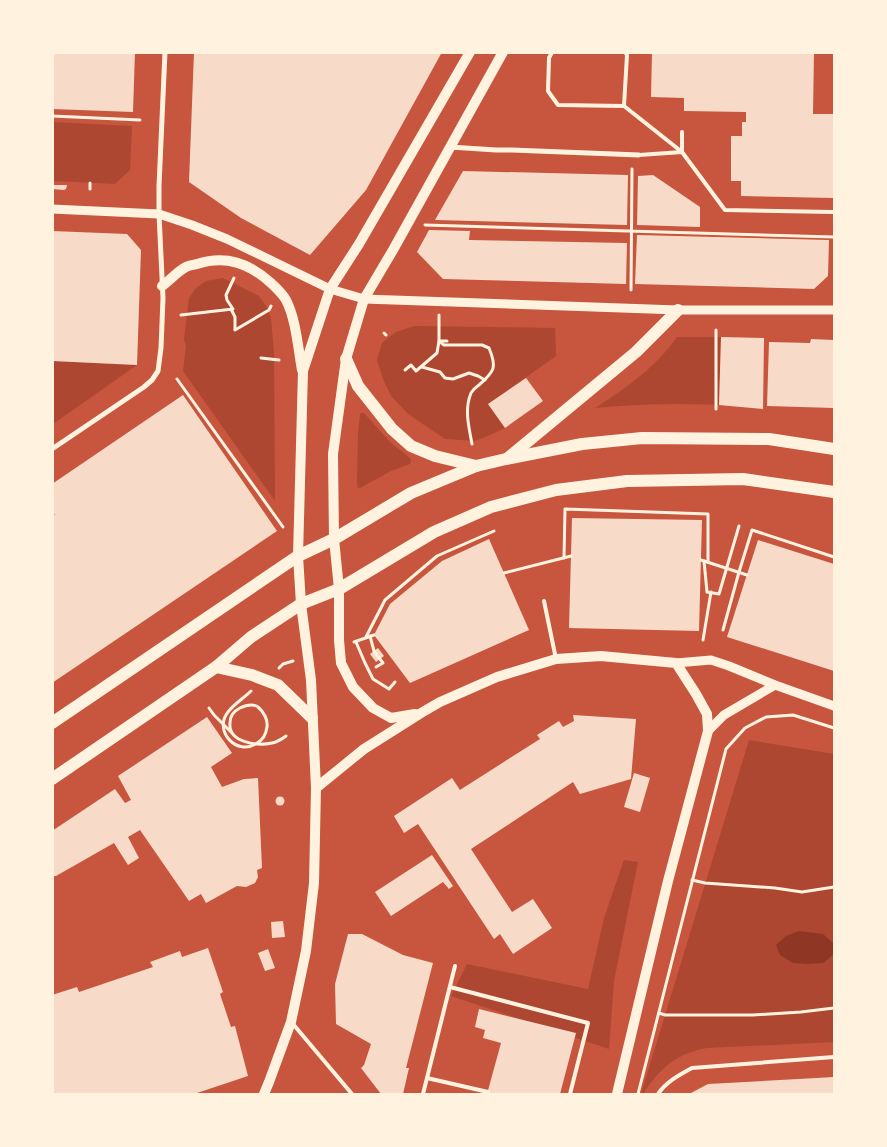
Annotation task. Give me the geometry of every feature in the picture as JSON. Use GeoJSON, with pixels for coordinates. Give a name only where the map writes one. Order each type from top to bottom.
{"type":"FeatureCollection","features":[{"type":"Feature","properties":{"kind":"main road"},"geometry":{"type":"LineString","coordinates":[[303,371],[330,289],[359,244],[470,52]]}},
{"type":"Feature","properties":{"kind":"main road"},"geometry":{"type":"LineString","coordinates":[[421,713],[391,718],[373,708],[353,687],[341,663],[338,640],[339,589],[334,539],[333,454],[346,359],[364,299],[503,52]]}},
{"type":"Feature","properties":{"kind":"main road"},"geometry":{"type":"LineString","coordinates":[[162,286],[185,267],[208,260],[227,260],[253,270],[280,291],[286,300],[293,318],[303,371],[298,556],[301,604],[311,680],[316,788],[314,883],[306,951],[291,1022],[264,1094]]}},
{"type":"Feature","properties":{"kind":"main road"},"geometry":{"type":"LineString","coordinates":[[506,459],[636,352],[678,310]]}},
{"type":"Feature","properties":{"kind":"main road"},"geometry":{"type":"LineString","coordinates":[[346,359],[358,386],[392,429],[411,446],[435,456],[476,466]]}},
{"type":"Feature","properties":{"kind":"main road"},"geometry":{"type":"LineString","coordinates":[[52,723],[298,556],[334,539],[411,493],[476,466],[582,444],[642,438],[769,439],[834,449]]}},
{"type":"Feature","properties":{"kind":"main road"},"geometry":{"type":"LineString","coordinates":[[52,779],[216,666],[251,637],[301,604],[339,589],[434,532],[491,507],[556,490],[627,481],[743,479],[834,492]]}},
{"type":"Feature","properties":{"kind":"main road"},"geometry":{"type":"LineString","coordinates":[[316,788],[364,749],[421,713],[440,702],[497,677],[556,659],[601,656],[676,663],[707,714],[708,731],[668,881],[617,1094]]}},
{"type":"Feature","properties":{"kind":"main road"},"geometry":{"type":"LineString","coordinates":[[216,666],[252,675],[278,685],[312,718]]}},
{"type":"Feature","properties":{"kind":"street"},"geometry":{"type":"LineString","coordinates":[[52,449],[144,387],[158,371],[163,298],[159,186],[165,52]]}},
{"type":"Feature","properties":{"kind":"street"},"geometry":{"type":"LineString","coordinates":[[450,147],[640,155]]}},
{"type":"Feature","properties":{"kind":"street"},"geometry":{"type":"LineString","coordinates":[[52,209],[159,214],[227,239],[330,289],[364,299],[678,310],[834,310]]}},
{"type":"Feature","properties":{"kind":"street"},"geometry":{"type":"LineString","coordinates":[[676,663],[711,660],[834,706]]}},
{"type":"Feature","properties":{"kind":"street"},"geometry":{"type":"LineString","coordinates":[[708,731],[724,714],[774,685]]}},
{"type":"Feature","properties":{"kind":"lane"},"geometry":{"type":"LineString","coordinates":[[552,52],[549,58],[548,91],[558,105],[624,106],[682,152],[726,210],[834,212]]}},
{"type":"Feature","properties":{"kind":"lane"},"geometry":{"type":"LineString","coordinates":[[624,106],[627,55],[625,52]]}},
{"type":"Feature","properties":{"kind":"lane"},"geometry":{"type":"LineString","coordinates":[[682,132],[682,152]]}},
{"type":"Feature","properties":{"kind":"lane"},"geometry":{"type":"LineString","coordinates":[[640,155],[682,152]]}},
{"type":"Feature","properties":{"kind":"lane"},"geometry":{"type":"LineString","coordinates":[[544,601],[556,659]]}},
{"type":"Feature","properties":{"kind":"lane"},"geometry":{"type":"LineString","coordinates":[[423,1094],[455,966]]}},
{"type":"Feature","properties":{"kind":"lane"},"geometry":{"type":"LineString","coordinates":[[450,987],[588,1023],[570,1094]]}},
{"type":"Feature","properties":{"kind":"lane"},"geometry":{"type":"LineString","coordinates":[[291,1022],[352,1094]]}},
{"type":"Feature","properties":{"kind":"lane"},"geometry":{"type":"LineString","coordinates":[[658,1094],[674,1078],[692,1068],[834,1057]]}},
{"type":"Feature","properties":{"kind":"lane"},"geometry":{"type":"LineString","coordinates":[[427,1078],[488,1092]]}},
{"type":"Feature","properties":{"kind":"path"},"geometry":{"type":"LineString","coordinates":[[52,116],[140,120]]}},
{"type":"Feature","properties":{"kind":"path"},"geometry":{"type":"LineString","coordinates":[[631,290],[632,169]]}},
{"type":"Feature","properties":{"kind":"path"},"geometry":{"type":"LineString","coordinates":[[90,183],[90,189]]}},
{"type":"Feature","properties":{"kind":"path"},"geometry":{"type":"LineString","coordinates":[[425,225],[834,237]]}},
{"type":"Feature","properties":{"kind":"path"},"geometry":{"type":"LineString","coordinates":[[235,277],[226,295],[235,317],[234,330],[269,310]]}},
{"type":"Feature","properties":{"kind":"path"},"geometry":{"type":"LineString","coordinates":[[405,370],[411,364],[416,371],[437,353],[440,302]]}},
{"type":"Feature","properties":{"kind":"path"},"geometry":{"type":"LineString","coordinates":[[181,315],[231,309]]}},
{"type":"Feature","properties":{"kind":"path"},"geometry":{"type":"LineString","coordinates":[[716,330],[716,409]]}},
{"type":"Feature","properties":{"kind":"path"},"geometry":{"type":"LineString","coordinates":[[438,341],[447,341]]}},
{"type":"Feature","properties":{"kind":"path"},"geometry":{"type":"LineString","coordinates":[[438,341],[444,344],[482,345],[488,348],[494,359],[494,369],[472,391],[467,408],[472,444]]}},
{"type":"Feature","properties":{"kind":"path"},"geometry":{"type":"LineString","coordinates":[[261,358],[277,360]]}},
{"type":"Feature","properties":{"kind":"path"},"geometry":{"type":"LineString","coordinates":[[421,367],[440,372],[445,378],[453,379],[469,373],[485,380]]}},
{"type":"Feature","properties":{"kind":"path"},"geometry":{"type":"LineString","coordinates":[[177,379],[283,527]]}},
{"type":"Feature","properties":{"kind":"path"},"geometry":{"type":"LineString","coordinates":[[564,558],[565,509],[708,514],[704,561],[707,592],[719,594],[739,526]]}},
{"type":"Feature","properties":{"kind":"path"},"geometry":{"type":"LineString","coordinates":[[723,630],[738,572],[752,530],[834,557]]}},
{"type":"Feature","properties":{"kind":"path"},"geometry":{"type":"LineString","coordinates":[[365,638],[385,600],[436,556],[494,531]]}},
{"type":"Feature","properties":{"kind":"path"},"geometry":{"type":"LineString","coordinates":[[504,573],[571,556]]}},
{"type":"Feature","properties":{"kind":"path"},"geometry":{"type":"LineString","coordinates":[[704,561],[747,575]]}},
{"type":"Feature","properties":{"kind":"path"},"geometry":{"type":"LineString","coordinates":[[704,640],[711,592]]}},
{"type":"Feature","properties":{"kind":"path"},"geometry":{"type":"LineString","coordinates":[[370,636],[374,651],[382,663],[376,668]]}},
{"type":"Feature","properties":{"kind":"path"},"geometry":{"type":"LineString","coordinates":[[356,642],[364,663],[373,678],[389,689],[395,682]]}},
{"type":"Feature","properties":{"kind":"path"},"geometry":{"type":"LineString","coordinates":[[233,734],[230,726],[231,716],[236,710],[245,705],[255,705],[260,709],[265,715],[267,729],[260,742],[254,745],[247,747],[232,743],[227,738],[223,724],[229,710],[234,706]]}},
{"type":"Feature","properties":{"kind":"path"},"geometry":{"type":"LineString","coordinates":[[209,708],[239,739],[254,743],[271,743],[279,741],[286,736]]}},
{"type":"Feature","properties":{"kind":"path"},"geometry":{"type":"LineString","coordinates":[[638,1094],[726,749],[745,728],[766,717],[793,715],[834,728]]}},
{"type":"Feature","properties":{"kind":"path"},"geometry":{"type":"LineString","coordinates":[[692,880],[705,883],[802,892],[834,887]]}},
{"type":"Feature","properties":{"kind":"path"},"geometry":{"type":"LineString","coordinates":[[659,1013],[666,1015],[753,1016],[834,1008]]}},
{"type":"Feature","properties":{"kind":"shaded area"},"geometry":{"type":"Polygon","coordinates":[[[53,122],[132,126],[130,170],[115,184],[53,181],[53,122]]]}},
{"type":"Feature","properties":{"kind":"shaded area"},"geometry":{"type":"Polygon","coordinates":[[[223,278],[259,296],[271,318],[274,353],[275,501],[183,371],[186,346],[184,339],[189,298],[196,288],[206,281],[223,278]]]}},
{"type":"Feature","properties":{"kind":"shaded area"},"geometry":{"type":"Polygon","coordinates":[[[414,326],[555,328],[556,356],[488,404],[505,428],[475,441],[445,439],[408,414],[391,396],[377,360],[382,343],[396,332],[414,326]]]}},
{"type":"Feature","properties":{"kind":"shaded area"},"geometry":{"type":"Polygon","coordinates":[[[677,337],[721,337],[719,405],[657,404],[595,408],[640,376],[660,358],[677,337]]]}},
{"type":"Feature","properties":{"kind":"shaded area"},"geometry":{"type":"Polygon","coordinates":[[[52,361],[137,365],[53,424],[52,361]]]}},
{"type":"Feature","properties":{"kind":"shaded area"},"geometry":{"type":"Polygon","coordinates":[[[361,413],[364,413],[390,442],[410,458],[411,461],[410,464],[391,471],[358,488],[358,432],[361,413]]]}},
{"type":"Feature","properties":{"kind":"shaded area"},"geometry":{"type":"Polygon","coordinates":[[[749,740],[834,754],[834,1042],[696,1050],[678,1058],[662,1070],[643,1094],[641,1094],[749,740]]]}},
{"type":"Feature","properties":{"kind":"shaded area"},"geometry":{"type":"Polygon","coordinates":[[[624,860],[638,862],[614,981],[609,1049],[451,996],[467,964],[588,989],[604,918],[624,860]]]}},
{"type":"Feature","properties":{"kind":"shaded area"},"geometry":{"type":"Polygon","coordinates":[[[799,931],[823,934],[834,944],[834,954],[823,963],[807,964],[793,963],[780,955],[776,945],[786,936],[799,931]]]}},
{"type":"Feature","properties":{"kind":"building"},"geometry":{"type":"Polygon","coordinates":[[[52,52],[135,52],[133,112],[52,109],[52,52]]]}},
{"type":"Feature","properties":{"kind":"building"},"geometry":{"type":"Polygon","coordinates":[[[194,52],[442,52],[366,190],[310,255],[241,218],[189,182],[194,52]]]}},
{"type":"Feature","properties":{"kind":"building"},"geometry":{"type":"Polygon","coordinates":[[[652,52],[814,52],[813,114],[834,114],[834,198],[741,196],[741,181],[731,181],[731,136],[742,136],[742,122],[746,122],[746,112],[684,111],[684,98],[651,97],[652,52]]]}},
{"type":"Feature","properties":{"kind":"building"},"geometry":{"type":"Polygon","coordinates":[[[463,171],[628,175],[627,225],[435,220],[463,171]]]}},
{"type":"Feature","properties":{"kind":"building"},"geometry":{"type":"Polygon","coordinates":[[[653,175],[700,207],[700,227],[637,225],[638,176],[653,175]]]}},
{"type":"Feature","properties":{"kind":"building"},"geometry":{"type":"Polygon","coordinates":[[[52,185],[67,185],[64,190],[52,189],[52,185]]]}},
{"type":"Feature","properties":{"kind":"building"},"geometry":{"type":"Polygon","coordinates":[[[429,230],[470,231],[469,240],[627,243],[626,284],[443,279],[417,252],[429,230]]]}},
{"type":"Feature","properties":{"kind":"building"},"geometry":{"type":"Polygon","coordinates":[[[52,231],[127,234],[141,250],[137,365],[52,361],[52,231]]]}},
{"type":"Feature","properties":{"kind":"building"},"geometry":{"type":"Polygon","coordinates":[[[637,235],[829,240],[828,276],[814,289],[635,284],[637,235]]]}},
{"type":"Feature","properties":{"kind":"building"},"geometry":{"type":"Polygon","coordinates":[[[721,337],[764,338],[763,409],[719,405],[721,337]]]}},
{"type":"Feature","properties":{"kind":"building"},"geometry":{"type":"Polygon","coordinates":[[[811,339],[834,340],[834,408],[767,406],[769,342],[810,343],[811,339]]]}},
{"type":"Feature","properties":{"kind":"building"},"geometry":{"type":"Polygon","coordinates":[[[526,378],[543,401],[505,428],[488,404],[526,378]]]}},
{"type":"Feature","properties":{"kind":"building"},"geometry":{"type":"Polygon","coordinates":[[[183,395],[277,531],[52,683],[52,516],[55,515],[52,512],[52,484],[183,395]]]}},
{"type":"Feature","properties":{"kind":"building"},"geometry":{"type":"Polygon","coordinates":[[[572,518],[702,520],[699,631],[569,628],[572,518]]]}},
{"type":"Feature","properties":{"kind":"building"},"geometry":{"type":"Polygon","coordinates":[[[489,539],[529,630],[410,683],[374,635],[390,604],[442,561],[489,539]]]}},
{"type":"Feature","properties":{"kind":"building"},"geometry":{"type":"Polygon","coordinates":[[[758,540],[834,564],[834,671],[727,637],[758,540]]]}},
{"type":"Feature","properties":{"kind":"building"},"geometry":{"type":"Polygon","coordinates":[[[378,648],[384,656],[376,662],[370,654],[378,648]]]}},
{"type":"Feature","properties":{"kind":"building"},"geometry":{"type":"Polygon","coordinates":[[[573,715],[636,719],[631,779],[580,794],[573,782],[471,849],[512,912],[533,899],[552,928],[513,954],[500,934],[494,939],[418,824],[404,833],[394,816],[452,778],[460,790],[540,739],[537,735],[559,721],[563,727],[574,721],[573,715]]]}},
{"type":"Feature","properties":{"kind":"building"},"geometry":{"type":"Polygon","coordinates":[[[207,717],[232,753],[211,767],[222,787],[244,779],[258,778],[262,868],[257,870],[258,877],[255,883],[246,887],[237,886],[206,903],[201,894],[189,901],[140,830],[128,837],[139,858],[128,865],[114,843],[56,876],[52,876],[52,831],[115,789],[125,803],[131,800],[118,776],[207,717]]]}},
{"type":"Feature","properties":{"kind":"building"},"geometry":{"type":"Polygon","coordinates":[[[634,773],[650,778],[640,812],[624,807],[634,773]]]}},
{"type":"Feature","properties":{"kind":"building"},"geometry":{"type":"Polygon","coordinates":[[[280,796],[285,801],[280,806],[275,801],[280,796]]]}},
{"type":"Feature","properties":{"kind":"building"},"geometry":{"type":"Polygon","coordinates":[[[432,855],[453,886],[449,889],[443,882],[391,916],[375,892],[432,855]]]}},
{"type":"Feature","properties":{"kind":"building"},"geometry":{"type":"Polygon","coordinates":[[[283,921],[285,937],[272,938],[271,922],[283,921]]]}},
{"type":"Feature","properties":{"kind":"building"},"geometry":{"type":"Polygon","coordinates":[[[348,934],[362,934],[403,955],[433,963],[406,1068],[409,1068],[403,1094],[381,1094],[361,1068],[364,1065],[371,1044],[336,1024],[335,984],[348,934]]]}},
{"type":"Feature","properties":{"kind":"building"},"geometry":{"type":"Polygon","coordinates":[[[208,948],[223,992],[220,994],[231,1027],[235,1026],[248,1076],[194,1094],[52,1094],[52,995],[77,987],[79,992],[153,967],[150,962],[180,951],[182,957],[208,948]]]}},
{"type":"Feature","properties":{"kind":"building"},"geometry":{"type":"Polygon","coordinates":[[[268,949],[275,968],[265,971],[258,953],[268,949]]]}},
{"type":"Feature","properties":{"kind":"building"},"geometry":{"type":"Polygon","coordinates":[[[479,1009],[576,1033],[560,1094],[487,1094],[501,1043],[483,1038],[485,1030],[475,1027],[479,1009]]]}},
{"type":"Feature","properties":{"kind":"building"},"geometry":{"type":"Polygon","coordinates":[[[834,1077],[834,1094],[689,1094],[708,1084],[834,1077]]]}}]}
